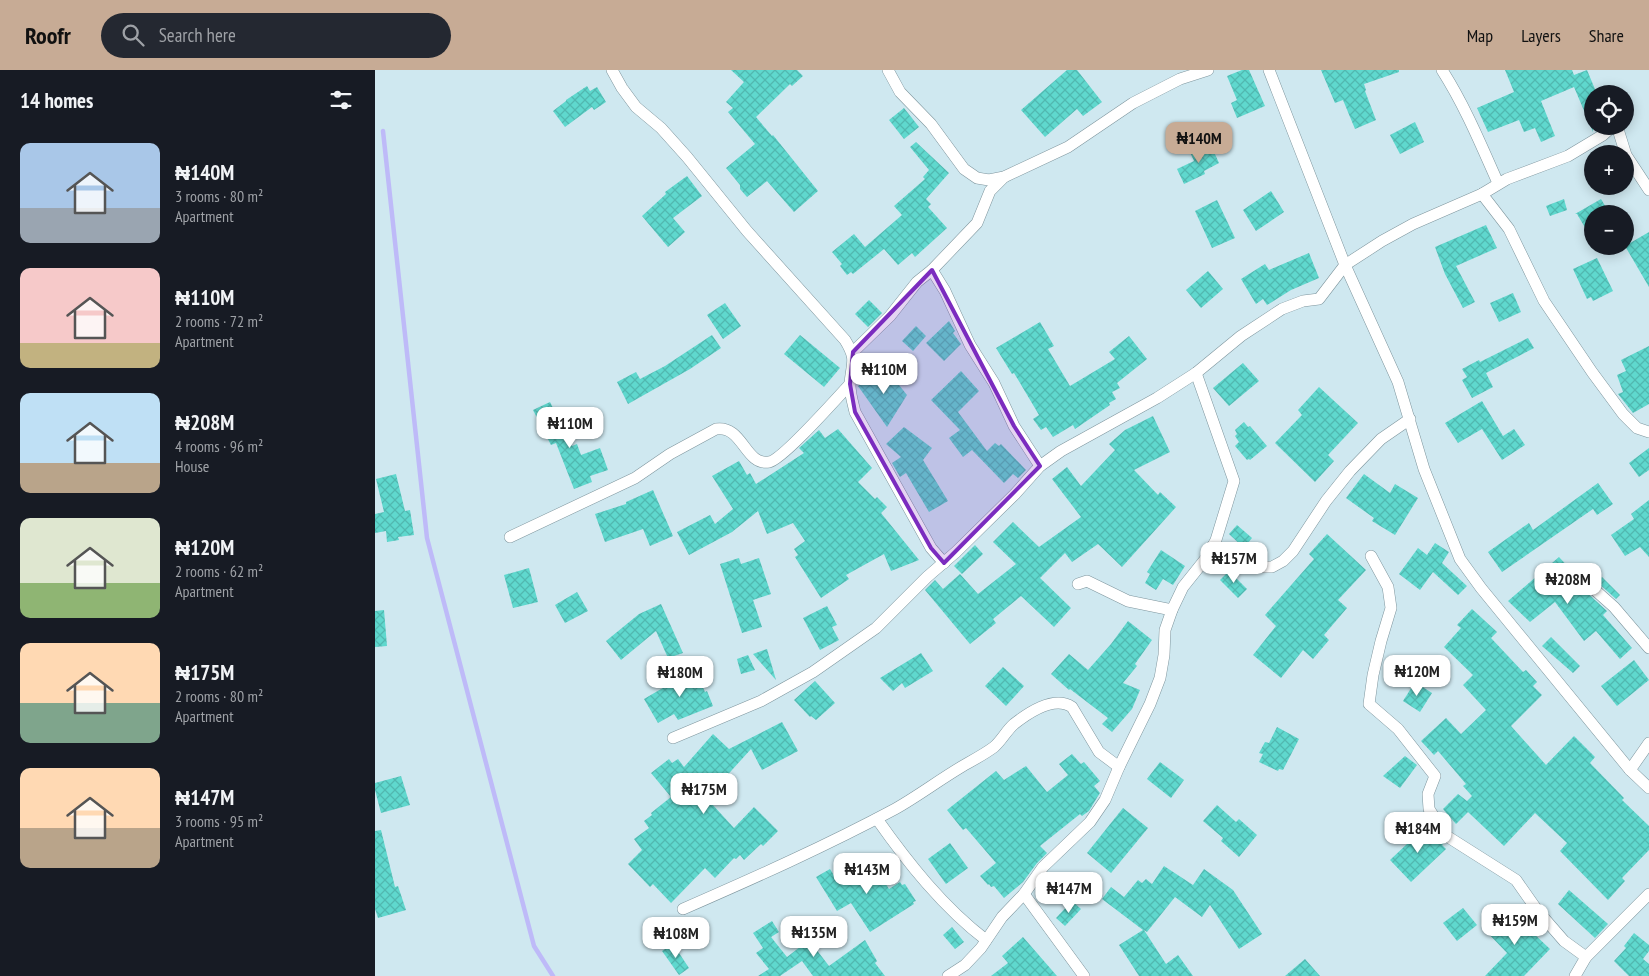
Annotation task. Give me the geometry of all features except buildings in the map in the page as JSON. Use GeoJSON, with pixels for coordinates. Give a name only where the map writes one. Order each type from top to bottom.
{"type":"FeatureCollection","features":[{"type":"Feature","properties":{"kind":"street"},"geometry":{"type":"LineString","coordinates":[[612,70],[636,107],[661,128],[747,231],[845,340],[853,352],[854,361],[850,384],[855,412],[931,548],[944,563]]}},
{"type":"Feature","properties":{"kind":"street"},"geometry":{"type":"LineString","coordinates":[[888,70],[901,92],[931,124],[964,169],[977,178],[989,180],[1003,177],[1068,147],[1133,103],[1180,79],[1208,70]]}},
{"type":"Feature","properties":{"kind":"street"},"geometry":{"type":"LineString","coordinates":[[1269,70],[1345,265],[1398,382],[1411,419],[1424,469],[1460,559],[1481,588],[1630,770],[1649,788]]}},
{"type":"Feature","properties":{"kind":"street"},"geometry":{"type":"LineString","coordinates":[[1442,70],[1474,130],[1498,184]]}},
{"type":"Feature","properties":{"kind":"street"},"geometry":{"type":"LineString","coordinates":[[673,738],[761,701],[813,672],[876,628],[1015,494],[1040,466],[1061,451],[1157,398],[1196,373],[1241,336],[1282,309],[1303,301],[1319,299],[1345,265],[1413,224],[1482,194],[1507,179],[1568,156],[1603,135]]}},
{"type":"Feature","properties":{"kind":"street"},"geometry":{"type":"LineString","coordinates":[[1618,135],[1626,155],[1649,190]]}},
{"type":"Feature","properties":{"kind":"street"},"geometry":{"type":"LineString","coordinates":[[853,352],[890,316],[917,282],[932,270],[977,223],[990,191],[1003,177]]}},
{"type":"Feature","properties":{"kind":"street"},"geometry":{"type":"LineString","coordinates":[[1482,194],[1509,229],[1544,301],[1592,372],[1623,414],[1637,428],[1649,432]]}},
{"type":"Feature","properties":{"kind":"street"},"geometry":{"type":"LineString","coordinates":[[932,270],[945,291],[970,345],[994,383],[1014,426],[1040,466]]}},
{"type":"Feature","properties":{"kind":"street"},"geometry":{"type":"LineString","coordinates":[[948,976],[965,965],[981,948],[1002,917],[1024,894],[1043,867],[1090,822],[1105,800],[1119,766],[1150,704],[1160,678],[1164,655],[1165,630],[1172,610],[1183,588],[1207,557],[1213,545],[1234,481],[1196,373]]}},
{"type":"Feature","properties":{"kind":"street"},"geometry":{"type":"LineString","coordinates":[[510,537],[635,478],[670,454],[716,430],[723,428],[729,430],[754,458],[762,462],[770,462],[793,444],[850,384]]}},
{"type":"Feature","properties":{"kind":"street"},"geometry":{"type":"LineString","coordinates":[[1213,545],[1238,561],[1261,567],[1272,567],[1283,561],[1293,551],[1325,502],[1350,471],[1381,439],[1411,419]]}},
{"type":"Feature","properties":{"kind":"street"},"geometry":{"type":"LineString","coordinates":[[1371,556],[1388,587],[1391,608],[1373,675],[1369,704],[1398,729],[1435,776],[1429,794],[1429,809],[1445,835],[1516,880],[1537,910],[1564,942],[1586,957]]}},
{"type":"Feature","properties":{"kind":"street"},"geometry":{"type":"LineString","coordinates":[[1577,575],[1614,607],[1649,648]]}},
{"type":"Feature","properties":{"kind":"street"},"geometry":{"type":"LineString","coordinates":[[1078,584],[1087,581],[1128,601],[1172,610]]}},
{"type":"Feature","properties":{"kind":"street"},"geometry":{"type":"LineString","coordinates":[[683,910],[877,819],[934,786],[946,776],[994,747],[1013,725],[1031,712],[1057,703],[1067,704],[1072,707],[1099,752],[1119,766]]}},
{"type":"Feature","properties":{"kind":"street"},"geometry":{"type":"LineString","coordinates":[[1630,770],[1649,742]]}},
{"type":"Feature","properties":{"kind":"street"},"geometry":{"type":"LineString","coordinates":[[877,819],[902,853],[937,894],[966,925],[986,940]]}},
{"type":"Feature","properties":{"kind":"street"},"geometry":{"type":"LineString","coordinates":[[1024,894],[1084,976]]}},
{"type":"Feature","properties":{"kind":"street"},"geometry":{"type":"LineString","coordinates":[[1575,976],[1586,957],[1649,894]]}},
{"type":"Feature","properties":{"kind":"highlighted area"},"geometry":{"type":"Polygon","coordinates":[[[932,270],[1014,426],[1040,466],[944,563],[931,548],[855,412],[850,384],[853,352],[932,270]]]}},
{"type":"Feature","properties":{"kind":"waterway"},"geometry":{"type":"LineString","coordinates":[[383,131],[427,538],[534,946],[553,976]]}}]}
